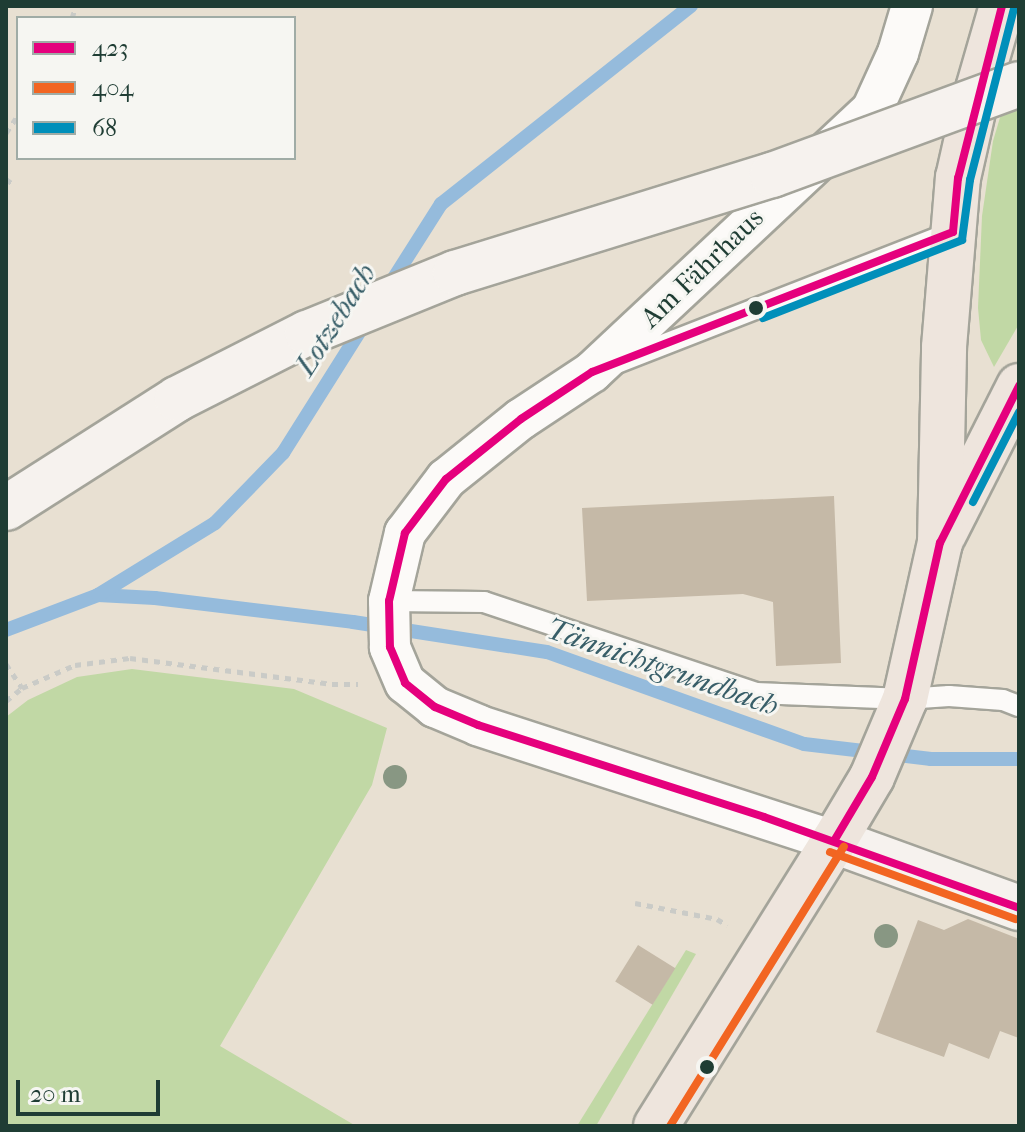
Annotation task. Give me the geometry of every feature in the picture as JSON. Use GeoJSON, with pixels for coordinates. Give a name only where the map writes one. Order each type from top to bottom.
{"type":"FeatureCollection","features":[{"type":"Feature","properties":{"kind":"main road"},"geometry":{"type":"LineString","coordinates":[[656,1126],[768,951],[872,777],[898,717],[940,543],[943,362],[958,178],[978,89],[1002,6]]}},
{"type":"Feature","properties":{"kind":"main road"},"geometry":{"type":"LineString","coordinates":[[6,508],[177,399],[307,333],[455,273],[772,175],[1019,84]]}},
{"type":"Feature","properties":{"kind":"main road"},"geometry":{"type":"LineString","coordinates":[[940,543],[1019,386]]}},
{"type":"Feature","properties":{"kind":"main road"},"geometry":{"type":"LineString","coordinates":[[834,841],[1019,908]]}},
{"type":"Feature","properties":{"kind":"street","name":"Am Fährhaus"},"geometry":{"type":"LineString","coordinates":[[834,841],[478,725],[435,707],[405,683],[390,647],[389,601],[405,533],[446,479],[521,419],[592,372],[872,110],[898,53],[912,6]]}},
{"type":"Feature","properties":{"kind":"lane"},"geometry":{"type":"LineString","coordinates":[[592,372],[953,232]]}},
{"type":"Feature","properties":{"kind":"lane"},"geometry":{"type":"LineString","coordinates":[[389,601],[484,602],[756,693],[898,717],[949,696],[1003,700],[1019,706]]}},
{"type":"Feature","properties":{"kind":"path"},"geometry":{"type":"LineString","coordinates":[[6,179],[13,184]]}},
{"type":"Feature","properties":{"kind":"path"},"geometry":{"type":"LineString","coordinates":[[6,701],[22,688],[75,665],[130,658],[332,684],[405,683]]}},
{"type":"Feature","properties":{"kind":"path"},"geometry":{"type":"LineString","coordinates":[[6,664],[22,688]]}},
{"type":"Feature","properties":{"kind":"path"},"geometry":{"type":"LineString","coordinates":[[635,903],[717,919],[768,951]]}},
{"type":"Feature","properties":{"kind":"green space"},"geometry":{"type":"Polygon","coordinates":[[[1019,54],[1019,324],[994,367],[981,340],[978,308],[982,216],[993,141],[1019,54]]]}},
{"type":"Feature","properties":{"kind":"green space"},"geometry":{"type":"Polygon","coordinates":[[[132,669],[294,689],[387,728],[372,785],[220,1046],[356,1126],[6,1126],[6,717],[28,700],[77,677],[132,669]]]}},
{"type":"Feature","properties":{"kind":"green space"},"geometry":{"type":"Polygon","coordinates":[[[686,950],[696,954],[596,1126],[577,1126],[686,950]]]}},
{"type":"Feature","properties":{"kind":"building"},"geometry":{"type":"Polygon","coordinates":[[[834,496],[841,663],[776,666],[773,602],[743,594],[587,601],[582,508],[834,496]]]}},
{"type":"Feature","properties":{"kind":"building"},"geometry":{"type":"Polygon","coordinates":[[[968,919],[1019,939],[1019,1038],[1000,1031],[989,1059],[949,1043],[944,1057],[876,1032],[918,920],[944,930],[968,919]]]}},
{"type":"Feature","properties":{"kind":"building"},"geometry":{"type":"Polygon","coordinates":[[[638,945],[675,968],[653,1005],[615,981],[638,945]]]}},
{"type":"Feature","properties":{"kind":"waterway","name":"Lotzebach"},"geometry":{"type":"LineString","coordinates":[[387,289],[441,204],[691,6]]}},
{"type":"Feature","properties":{"kind":"waterway","name":"Lotzebach"},"geometry":{"type":"LineString","coordinates":[[6,630],[98,595],[215,523],[283,453],[365,323]]}},
{"type":"Feature","properties":{"kind":"waterway","name":"Tännichtgrundbach"},"geometry":{"type":"LineString","coordinates":[[98,595],[155,598],[353,622],[547,652],[804,744],[931,759],[1019,759]]}},
{"type":"Feature","properties":{"kind":"transit line","name":"423"},"geometry":{"type":"LineString","coordinates":[[1002,6],[958,178],[953,232],[592,372],[521,419],[446,479],[405,533],[389,601],[390,647],[405,683],[435,707],[478,725],[764,817],[1019,908]]}},
{"type":"Feature","properties":{"kind":"transit line","name":"68"},"geometry":{"type":"LineString","coordinates":[[763,318],[962,240],[970,180],[1014,9]]}},
{"type":"Feature","properties":{"kind":"transit line","name":"423"},"geometry":{"type":"LineString","coordinates":[[834,841],[872,777],[905,699],[940,543],[1019,386]]}},
{"type":"Feature","properties":{"kind":"transit line","name":"68"},"geometry":{"type":"LineString","coordinates":[[973,502],[1019,412]]}},
{"type":"Feature","properties":{"kind":"transit line","name":"404"},"geometry":{"type":"LineString","coordinates":[[670,1126],[844,847]]}},
{"type":"Feature","properties":{"kind":"transit line","name":"404"},"geometry":{"type":"LineString","coordinates":[[830,852],[1015,919]]}}]}
